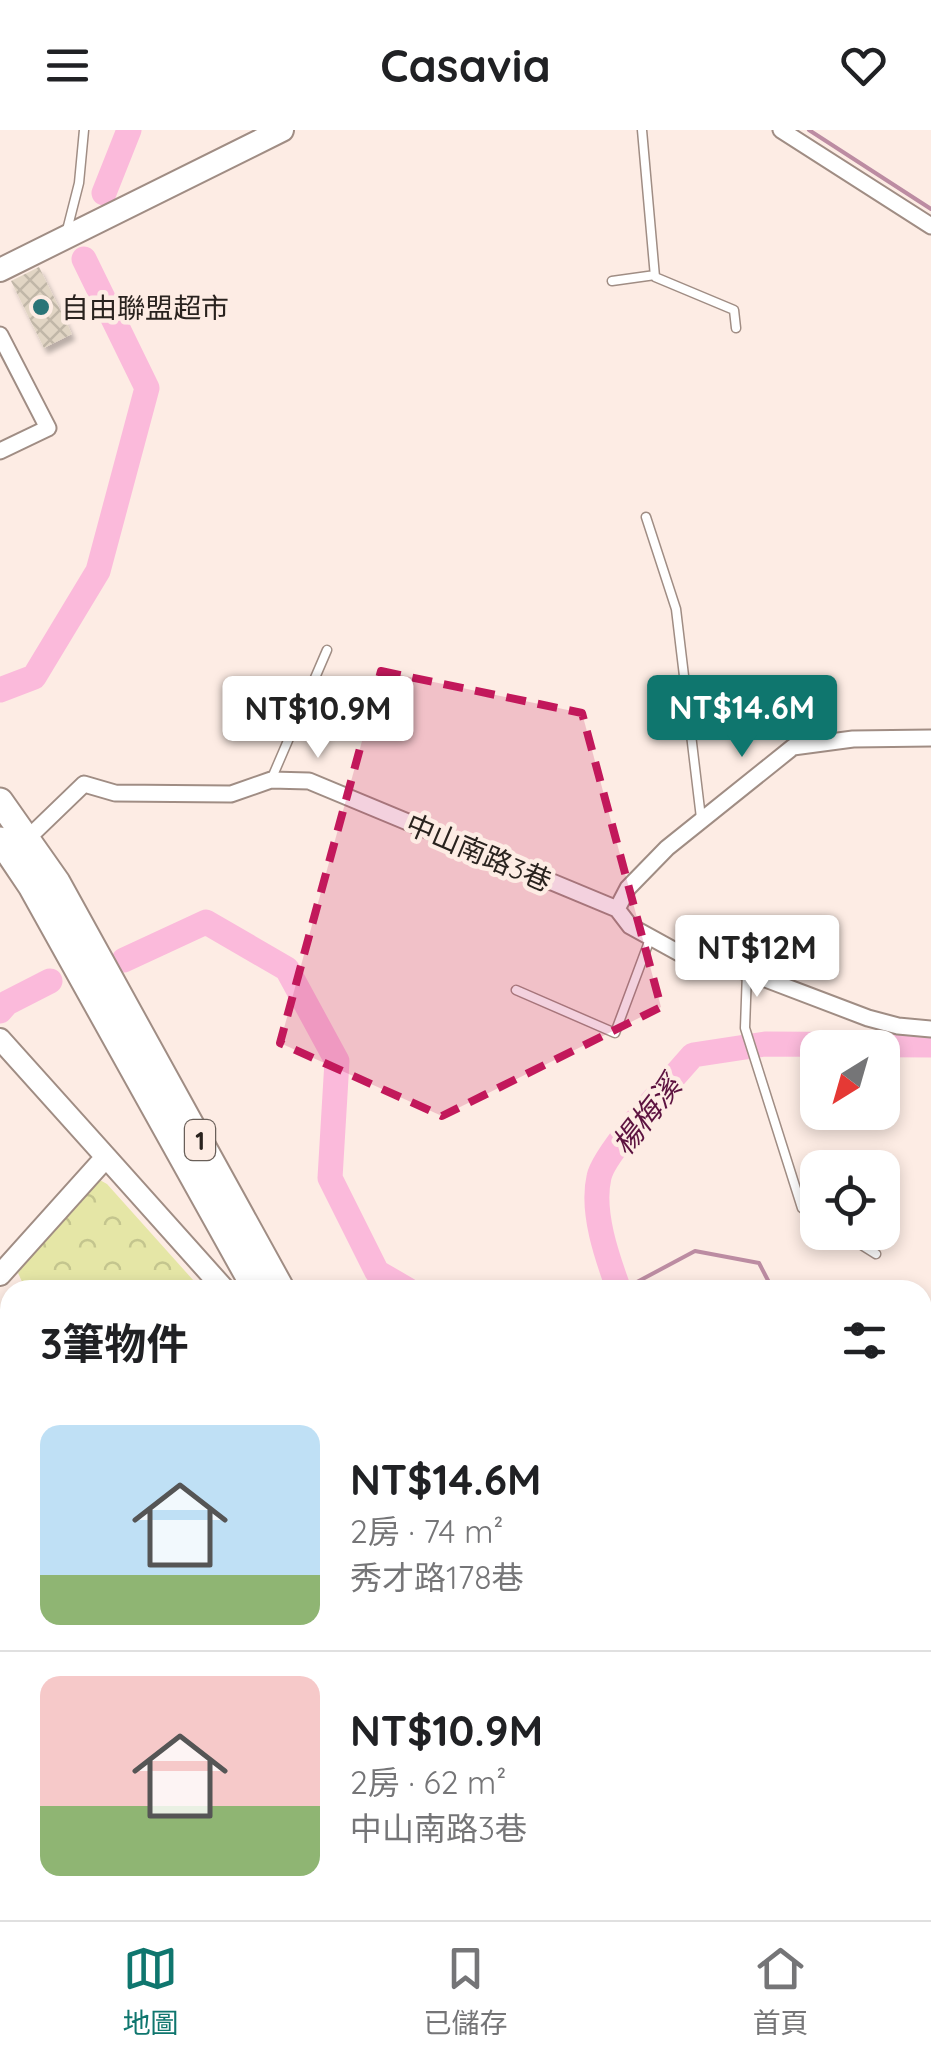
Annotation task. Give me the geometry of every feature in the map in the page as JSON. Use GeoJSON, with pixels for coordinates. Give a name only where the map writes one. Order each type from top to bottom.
{"type":"FeatureCollection","features":[{"type":"Feature","properties":{"kind":"main road"},"geometry":{"type":"LineString","coordinates":[[0,270],[282,130]]}},
{"type":"Feature","properties":{"kind":"main road","name":"1"},"geometry":{"type":"LineString","coordinates":[[0,801],[57,882],[277,1280]]}},
{"type":"Feature","properties":{"kind":"main road","name":"1"},"geometry":{"type":"LineString","coordinates":[[0,840],[31,886],[250,1280]]}},
{"type":"Feature","properties":{"kind":"street"},"geometry":{"type":"LineString","coordinates":[[781,130],[931,226]]}},
{"type":"Feature","properties":{"kind":"street"},"geometry":{"type":"LineString","coordinates":[[0,335],[48,428],[0,451]]}},
{"type":"Feature","properties":{"kind":"street"},"geometry":{"type":"LineString","coordinates":[[617,909],[628,888],[667,848],[793,747],[853,740],[931,738]]}},
{"type":"Feature","properties":{"kind":"street","name":"中山南路3巷"},"geometry":{"type":"LineString","coordinates":[[28,838],[84,784],[115,793],[231,794],[271,780],[309,781],[617,909],[630,926],[690,959],[747,972],[868,1018],[931,1029]]}},
{"type":"Feature","properties":{"kind":"street"},"geometry":{"type":"LineString","coordinates":[[0,1039],[215,1280]]}},
{"type":"Feature","properties":{"kind":"street"},"geometry":{"type":"LineString","coordinates":[[0,1275],[106,1157]]}},
{"type":"Feature","properties":{"kind":"lane"},"geometry":{"type":"LineString","coordinates":[[65,238],[79,183],[84,130]]}},
{"type":"Feature","properties":{"kind":"lane"},"geometry":{"type":"LineString","coordinates":[[642,130],[655,275]]}},
{"type":"Feature","properties":{"kind":"lane"},"geometry":{"type":"LineString","coordinates":[[612,280],[655,275],[734,310],[736,328]]}},
{"type":"Feature","properties":{"kind":"lane"},"geometry":{"type":"LineString","coordinates":[[646,518],[676,610],[702,822]]}},
{"type":"Feature","properties":{"kind":"lane"},"geometry":{"type":"LineString","coordinates":[[271,780],[327,650]]}},
{"type":"Feature","properties":{"kind":"lane"},"geometry":{"type":"LineString","coordinates":[[516,990],[615,1033],[652,935]]}},
{"type":"Feature","properties":{"kind":"lane"},"geometry":{"type":"LineString","coordinates":[[747,972],[745,1028],[800,1202]]}},
{"type":"Feature","properties":{"kind":"lane"},"geometry":{"type":"LineString","coordinates":[[870,1250],[876,1254]]}},
{"type":"Feature","properties":{"kind":"highlighted area"},"geometry":{"type":"Polygon","coordinates":[[[381,671],[582,713],[661,1007],[442,1116],[280,1043],[381,671]]]}},
{"type":"Feature","properties":{"kind":"green space"},"geometry":{"type":"Polygon","coordinates":[[[98,1179],[107,1184],[193,1280],[21,1280],[18,1273],[98,1179]]]}},
{"type":"Feature","properties":{"kind":"building","name":"自由聯盟超市"},"geometry":{"type":"Polygon","coordinates":[[[39,267],[72,334],[44,348],[11,281],[39,267]]]}},
{"type":"Feature","properties":{"kind":"waterway"},"geometry":{"type":"LineString","coordinates":[[104,193],[129,130]]}},
{"type":"Feature","properties":{"kind":"waterway"},"geometry":{"type":"LineString","coordinates":[[809,130],[931,209]]}},
{"type":"Feature","properties":{"kind":"waterway"},"geometry":{"type":"LineString","coordinates":[[0,690],[34,677],[98,571],[147,388],[84,259]]}},
{"type":"Feature","properties":{"kind":"waterway","name":"楊梅溪"},"geometry":{"type":"LineString","coordinates":[[124,960],[206,922],[287,969],[337,1061],[330,1178],[377,1272],[391,1280]]}},
{"type":"Feature","properties":{"kind":"waterway","name":"楊梅溪"},"geometry":{"type":"LineString","coordinates":[[0,1011],[7,1003],[50,981]]}},
{"type":"Feature","properties":{"kind":"waterway","name":"楊梅溪"},"geometry":{"type":"LineString","coordinates":[[616,1280],[599,1219],[599,1177],[626,1133],[693,1055],[765,1044],[931,1045]]}},
{"type":"Feature","properties":{"kind":"waterway"},"geometry":{"type":"LineString","coordinates":[[641,1280],[695,1251],[759,1263],[768,1280]]}},
{"type":"Feature","properties":{"kind":"place","name":"自由聯盟超市"},"geometry":{"type":"Point","coordinates":[41,307]}}]}
